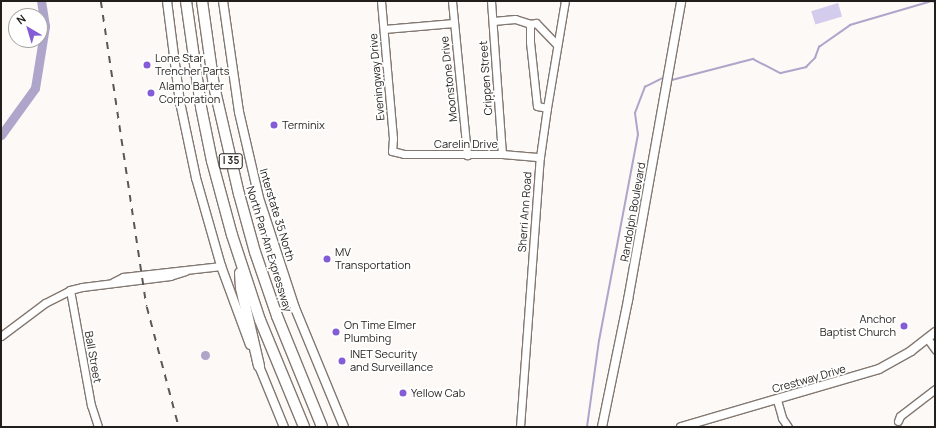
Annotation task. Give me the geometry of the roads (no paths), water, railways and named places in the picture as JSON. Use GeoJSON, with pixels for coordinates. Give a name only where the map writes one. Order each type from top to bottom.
{"type":"FeatureCollection","features":[{"type":"Feature","properties":{"kind":"highway","name":"I 35"},"geometry":{"type":"LineString","coordinates":[[186,1],[194,64],[212,161],[240,261],[265,333],[304,427]]}},
{"type":"Feature","properties":{"kind":"highway","name":"North Pan Am Expressway"},"geometry":{"type":"LineString","coordinates":[[202,1],[214,86],[240,198],[255,252],[277,316],[322,427]]}},
{"type":"Feature","properties":{"kind":"highway"},"geometry":{"type":"LineString","coordinates":[[240,261],[241,288],[259,366]]}},
{"type":"Feature","properties":{"kind":"main road"},"geometry":{"type":"LineString","coordinates":[[167,1],[184,129],[196,178],[221,266],[284,427]]}},
{"type":"Feature","properties":{"kind":"main road","name":"Interstate 35 North"},"geometry":{"type":"LineString","coordinates":[[223,1],[239,112],[259,198],[295,308],[344,427]]}},
{"type":"Feature","properties":{"kind":"main road","name":"Randolph Boulevard"},"geometry":{"type":"LineString","coordinates":[[602,427],[628,300],[681,1]]}},
{"type":"Feature","properties":{"kind":"main road","name":"Crestway Drive"},"geometry":{"type":"LineString","coordinates":[[682,427],[879,369],[894,362],[935,332]]}},
{"type":"Feature","properties":{"kind":"street","name":"Eveningway Drive"},"geometry":{"type":"LineString","coordinates":[[381,1],[393,138],[392,151]]}},
{"type":"Feature","properties":{"kind":"street","name":"Moonstone Drive"},"geometry":{"type":"LineString","coordinates":[[452,1],[467,155]]}},
{"type":"Feature","properties":{"kind":"street","name":"Crippen Street"},"geometry":{"type":"LineString","coordinates":[[491,1],[502,154]]}},
{"type":"Feature","properties":{"kind":"street","name":"Sherri Ann Road"},"geometry":{"type":"LineString","coordinates":[[520,427],[540,157],[546,108],[565,1]]}},
{"type":"Feature","properties":{"kind":"street"},"geometry":{"type":"LineString","coordinates":[[493,20],[515,19],[530,24],[536,23],[557,45]]}},
{"type":"Feature","properties":{"kind":"street"},"geometry":{"type":"LineString","coordinates":[[384,30],[454,23]]}},
{"type":"Feature","properties":{"kind":"street"},"geometry":{"type":"LineString","coordinates":[[530,24],[530,42],[537,106],[546,108]]}},
{"type":"Feature","properties":{"kind":"street","name":"Carelin Drive"},"geometry":{"type":"LineString","coordinates":[[392,151],[404,154],[502,154],[540,157]]}},
{"type":"Feature","properties":{"kind":"street"},"geometry":{"type":"LineString","coordinates":[[1,336],[45,303],[70,290],[111,283],[164,277],[185,271],[221,266]]}},
{"type":"Feature","properties":{"kind":"street","name":"Ball Street"},"geometry":{"type":"LineString","coordinates":[[70,290],[91,405],[98,427]]}},
{"type":"Feature","properties":{"kind":"street"},"geometry":{"type":"LineString","coordinates":[[926,338],[935,349]]}},
{"type":"Feature","properties":{"kind":"street"},"geometry":{"type":"LineString","coordinates":[[898,421],[900,416],[935,389]]}},
{"type":"Feature","properties":{"kind":"street"},"geometry":{"type":"LineString","coordinates":[[777,400],[782,418],[788,427]]}},
{"type":"Feature","properties":{"kind":"waterway"},"geometry":{"type":"LineString","coordinates":[[1,135],[35,88],[45,26],[41,1]]}},
{"type":"Feature","properties":{"kind":"waterway"},"geometry":{"type":"LineString","coordinates":[[672,80],[753,59],[781,73],[806,67],[815,58],[819,47],[850,25],[932,1],[935,2]]}},
{"type":"Feature","properties":{"kind":"waterway"},"geometry":{"type":"LineString","coordinates":[[587,427],[599,341],[638,135],[635,113],[645,87],[661,79]]}},
{"type":"Feature","properties":{"kind":"railway"},"geometry":{"type":"LineString","coordinates":[[101,1],[147,307],[179,427]]}},
{"type":"Feature","properties":{"kind":"place","name":"Lone Star Trencher Parts"},"geometry":{"type":"Point","coordinates":[147,65]}},
{"type":"Feature","properties":{"kind":"place","name":"Alamo Barter Corporation"},"geometry":{"type":"Point","coordinates":[151,93]}},
{"type":"Feature","properties":{"kind":"place","name":"Terminix"},"geometry":{"type":"Point","coordinates":[274,125]}},
{"type":"Feature","properties":{"kind":"place","name":"MV Transportation"},"geometry":{"type":"Point","coordinates":[327,259]}},
{"type":"Feature","properties":{"kind":"place","name":"Anchor Baptist Church"},"geometry":{"type":"Point","coordinates":[904,326]}},
{"type":"Feature","properties":{"kind":"place","name":"On Time Elmer Plumbing"},"geometry":{"type":"Point","coordinates":[336,332]}},
{"type":"Feature","properties":{"kind":"place","name":"INET Security and Surveillance"},"geometry":{"type":"Point","coordinates":[342,361]}},
{"type":"Feature","properties":{"kind":"place","name":"Yellow Cab"},"geometry":{"type":"Point","coordinates":[403,393]}}]}
